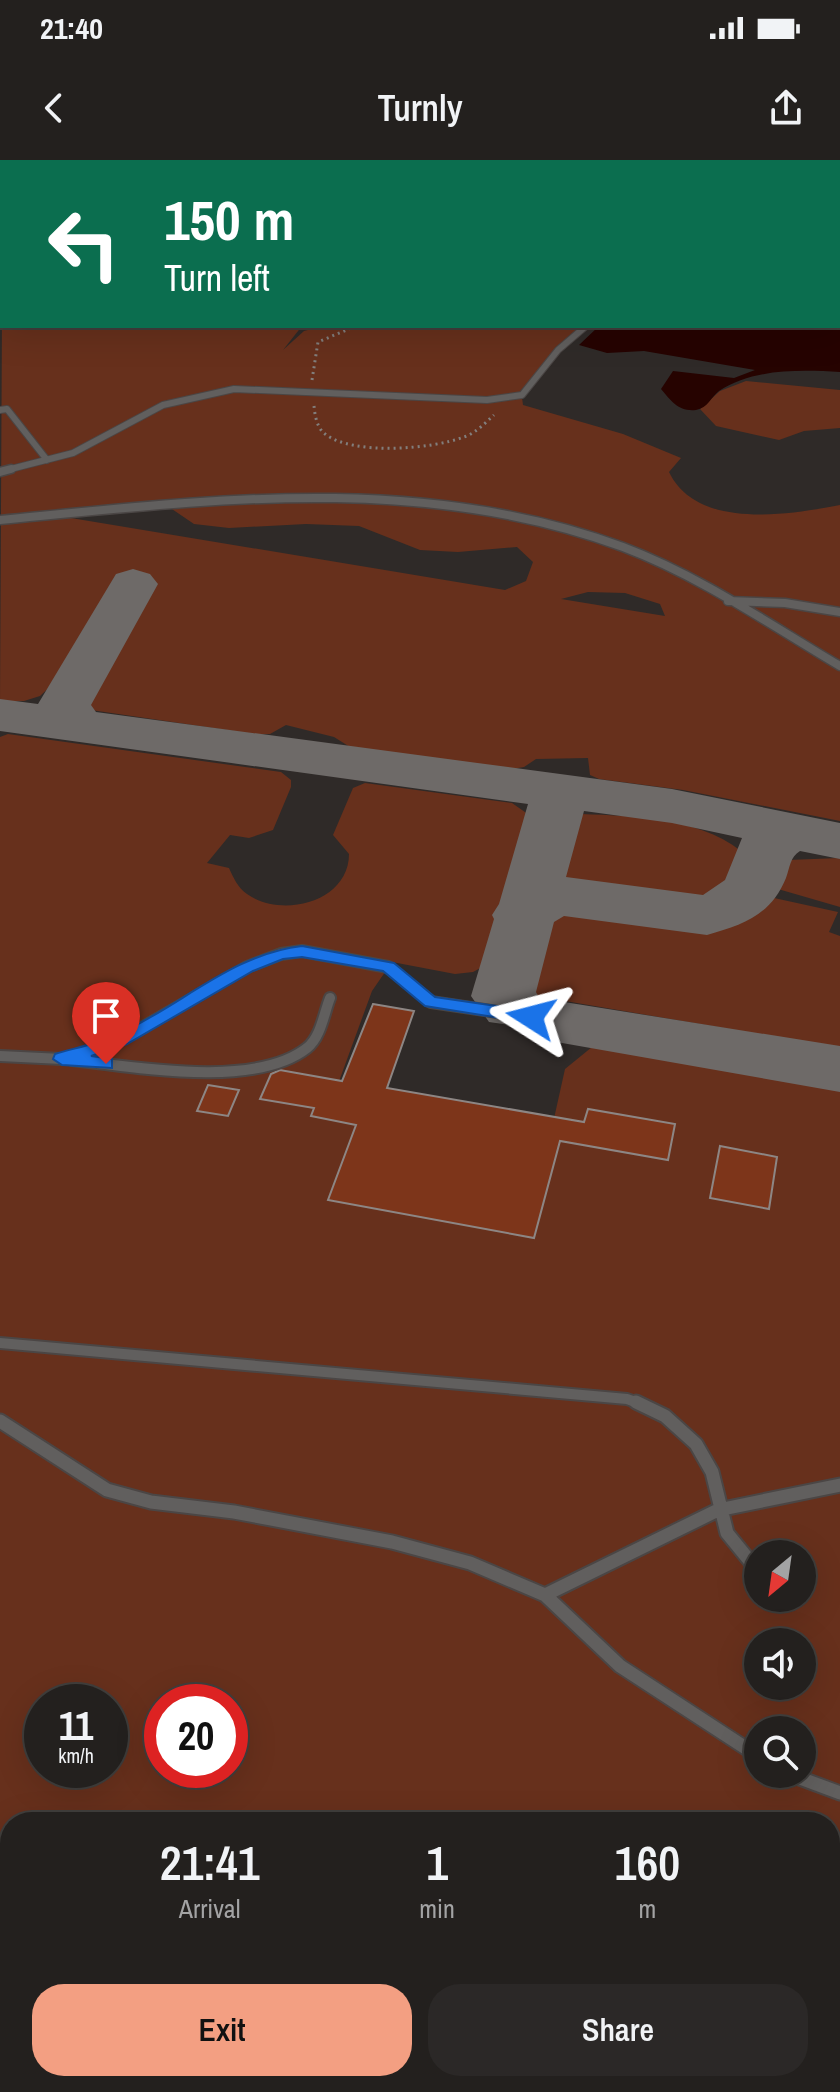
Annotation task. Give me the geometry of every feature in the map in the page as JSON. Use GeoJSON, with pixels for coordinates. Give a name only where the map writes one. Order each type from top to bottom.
{"type":"FeatureCollection","features":[{"type":"Feature","properties":{"kind":"lane"},"geometry":{"type":"LineString","coordinates":[[0,472],[97,443],[163,405],[234,389],[487,400],[522,395],[558,350],[584,328]]}},
{"type":"Feature","properties":{"kind":"lane"},"geometry":{"type":"LineString","coordinates":[[0,410],[7,409],[47,460]]}},
{"type":"Feature","properties":{"kind":"lane"},"geometry":{"type":"LineString","coordinates":[[0,520],[241,498],[322,495],[419,498],[503,512],[576,530],[672,567],[840,666]]}},
{"type":"Feature","properties":{"kind":"lane"},"geometry":{"type":"LineString","coordinates":[[726,601],[785,603],[840,612]]}},
{"type":"Feature","properties":{"kind":"lane"},"geometry":{"type":"LineString","coordinates":[[62,1059],[121,1040],[247,967],[281,954],[302,951],[388,967],[431,1002],[531,1017]]}},
{"type":"Feature","properties":{"kind":"lane"},"geometry":{"type":"LineString","coordinates":[[0,1056],[201,1070],[256,1069],[295,1056],[311,1046],[330,998]]}},
{"type":"Feature","properties":{"kind":"lane"},"geometry":{"type":"LineString","coordinates":[[0,1343],[164,1354],[627,1399],[649,1405],[694,1442],[711,1469],[718,1510],[731,1542],[744,1556]]}},
{"type":"Feature","properties":{"kind":"lane"},"geometry":{"type":"LineString","coordinates":[[0,1421],[107,1490],[151,1502],[234,1512],[392,1542],[470,1563],[545,1595],[620,1666],[744,1747]]}},
{"type":"Feature","properties":{"kind":"lane"},"geometry":{"type":"LineString","coordinates":[[545,1595],[718,1510],[840,1485]]}},
{"type":"Feature","properties":{"kind":"lane"},"geometry":{"type":"LineString","coordinates":[[816,1784],[840,1793]]}},
{"type":"Feature","properties":{"kind":"shaded area"},"geometry":{"type":"Polygon","coordinates":[[[2,328],[300,328],[283,350],[304,331],[316,328],[584,328],[521,390],[523,405],[623,434],[681,458],[669,472],[682,490],[700,503],[722,511],[770,514],[840,505],[840,821],[683,790],[599,779],[590,775],[588,758],[536,759],[524,767],[512,769],[350,747],[334,737],[286,725],[270,734],[254,734],[91,710],[87,697],[145,597],[40,696],[24,701],[0,701],[2,328]],[[166,505],[59,516],[505,590],[526,581],[533,562],[517,547],[458,552],[420,550],[359,526],[306,524],[229,528],[194,524],[166,505]],[[588,592],[561,599],[665,616],[660,604],[625,593],[588,592]]]}},
{"type":"Feature","properties":{"kind":"shaded area"},"geometry":{"type":"Polygon","coordinates":[[[597,328],[840,328],[840,372],[762,374],[733,383],[719,391],[704,407],[690,410],[676,405],[661,389],[673,371],[734,378],[755,370],[644,351],[607,353],[579,345],[597,328]]]}},
{"type":"Feature","properties":{"kind":"shaded area"},"geometry":{"type":"Polygon","coordinates":[[[746,381],[840,390],[840,428],[804,431],[779,440],[716,426],[700,409],[720,391],[746,381]]]}},
{"type":"Feature","properties":{"kind":"shaded area"},"geometry":{"type":"Polygon","coordinates":[[[8,734],[281,772],[291,780],[291,787],[273,830],[249,838],[230,835],[207,863],[229,868],[238,886],[247,894],[278,905],[311,901],[338,884],[346,871],[349,854],[333,835],[353,788],[365,783],[512,803],[532,817],[537,827],[498,952],[488,964],[473,972],[455,974],[392,962],[372,991],[338,1084],[553,1123],[565,1069],[592,1047],[840,1086],[840,1812],[0,1812],[0,737],[8,734]]]}},
{"type":"Feature","properties":{"kind":"shaded area"},"geometry":{"type":"Polygon","coordinates":[[[581,814],[648,818],[692,827],[713,835],[749,858],[747,878],[734,894],[708,900],[575,883],[561,876],[552,865],[550,849],[556,827],[581,814]]]}},
{"type":"Feature","properties":{"kind":"shaded area"},"geometry":{"type":"Polygon","coordinates":[[[840,858],[840,907],[771,887],[776,866],[788,860],[840,858]]]}},
{"type":"Feature","properties":{"kind":"shaded area"},"geometry":{"type":"Polygon","coordinates":[[[765,896],[838,912],[829,932],[840,936],[840,1048],[536,996],[520,981],[518,963],[534,922],[565,912],[695,931],[720,928],[739,921],[765,896]]]}},
{"type":"Feature","properties":{"kind":"building"},"geometry":{"type":"Polygon","coordinates":[[[373,1004],[414,1011],[387,1088],[584,1122],[588,1109],[675,1124],[668,1160],[560,1141],[534,1238],[328,1200],[356,1125],[311,1116],[314,1108],[260,1099],[271,1074],[280,1070],[342,1081],[373,1004]]]}},
{"type":"Feature","properties":{"kind":"building"},"geometry":{"type":"Polygon","coordinates":[[[208,1085],[239,1090],[228,1116],[197,1111],[208,1085]]]}},
{"type":"Feature","properties":{"kind":"building"},"geometry":{"type":"Polygon","coordinates":[[[720,1146],[777,1157],[769,1209],[710,1198],[720,1146]]]}},
{"type":"Feature","properties":{"kind":"taxiway"},"geometry":{"type":"LineString","coordinates":[[75,720],[63,707],[133,584]]}},
{"type":"Feature","properties":{"kind":"taxiway"},"geometry":{"type":"LineString","coordinates":[[0,715],[672,806],[840,841]]}},
{"type":"Feature","properties":{"kind":"taxiway"},"geometry":{"type":"LineString","coordinates":[[526,912],[557,803],[566,798]]}},
{"type":"Feature","properties":{"kind":"taxiway"},"geometry":{"type":"LineString","coordinates":[[526,912],[550,898],[571,896],[707,915],[742,899],[754,884],[766,847],[787,833]]}},
{"type":"Feature","properties":{"kind":"taxiway"},"geometry":{"type":"LineString","coordinates":[[512,1006],[503,996],[526,912]]}},
{"type":"Feature","properties":{"kind":"taxiway"},"geometry":{"type":"LineString","coordinates":[[522,915],[526,912]]}},
{"type":"Feature","properties":{"kind":"taxiway"},"geometry":{"type":"LineString","coordinates":[[545,1018],[840,1069]]}},
{"type":"Feature","properties":{"kind":"route"},"geometry":{"type":"LineString","coordinates":[[106,1064],[62,1059],[121,1040],[247,967],[281,954],[302,951],[388,967],[431,1002],[531,1017]]}}]}
